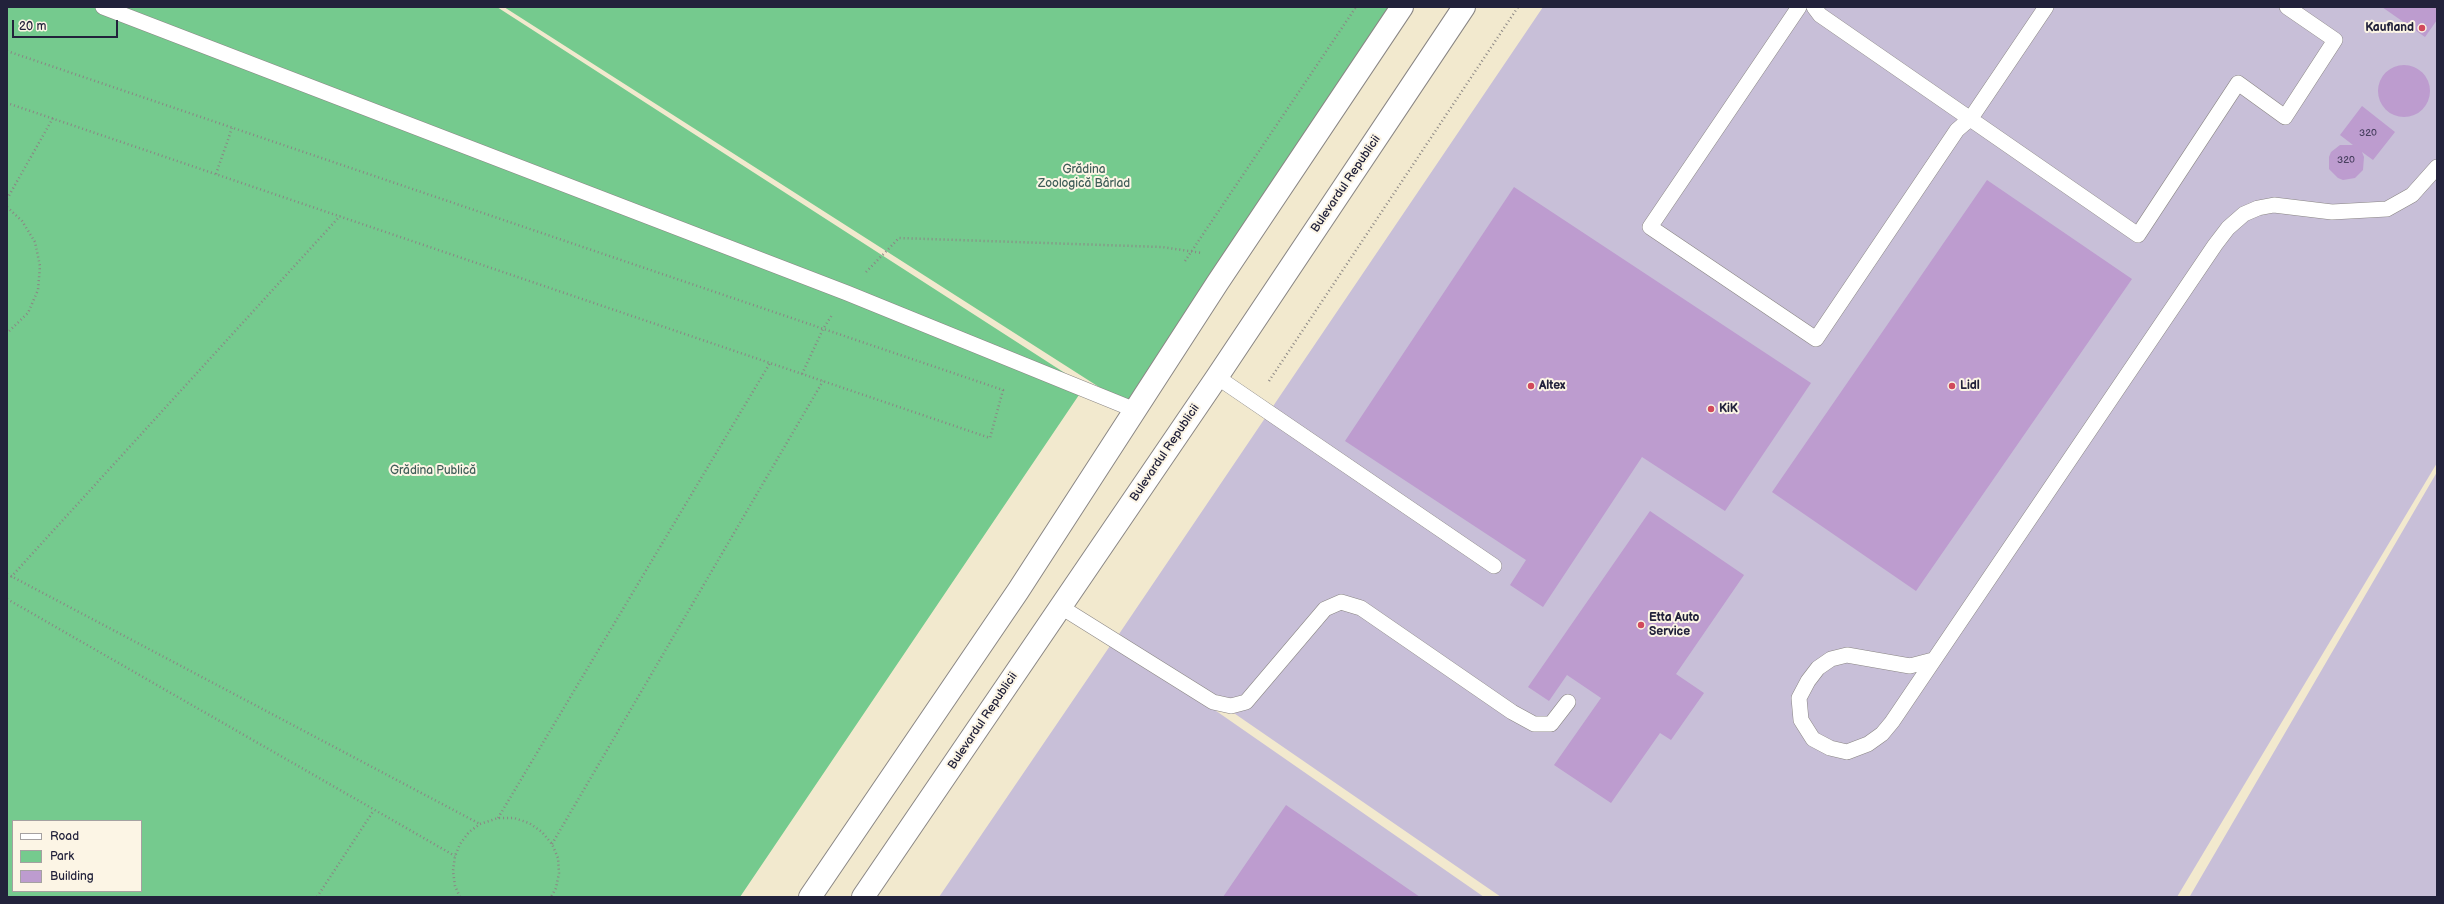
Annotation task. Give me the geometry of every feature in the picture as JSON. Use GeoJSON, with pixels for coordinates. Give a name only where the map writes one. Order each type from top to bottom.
{"type":"FeatureCollection","features":[{"type":"Feature","properties":{"kind":"main road"},"geometry":{"type":"LineString","coordinates":[[810,897],[1018,591],[1135,410],[1402,7]]}},
{"type":"Feature","properties":{"kind":"main road","name":"Bulevardul Republicii"},"geometry":{"type":"LineString","coordinates":[[863,897],[1217,377],[1464,7]]}},
{"type":"Feature","properties":{"kind":"lane"},"geometry":{"type":"LineString","coordinates":[[103,7],[847,293],[1135,410]]}},
{"type":"Feature","properties":{"kind":"lane"},"geometry":{"type":"LineString","coordinates":[[1799,7],[1650,227],[1816,339],[1957,130],[1971,118],[2046,7]]}},
{"type":"Feature","properties":{"kind":"lane"},"geometry":{"type":"LineString","coordinates":[[1814,7],[1820,15],[1971,118],[2138,235],[2238,83],[2285,117],[2289,111],[2335,40],[2287,7]]}},
{"type":"Feature","properties":{"kind":"lane"},"geometry":{"type":"LineString","coordinates":[[1933,660],[1910,666],[1848,655],[1831,659],[1811,677],[1799,698],[1801,720],[1813,739],[1830,748],[1848,752],[1868,744],[1882,734],[1892,722],[2228,228],[2244,214],[2258,208],[2274,205],[2332,212],[2387,209],[2412,195],[2437,167]]}},
{"type":"Feature","properties":{"kind":"lane"},"geometry":{"type":"LineString","coordinates":[[1217,377],[1494,566]]}},
{"type":"Feature","properties":{"kind":"lane"},"geometry":{"type":"LineString","coordinates":[[1061,607],[1213,702],[1231,706],[1246,702],[1325,609],[1340,602],[1361,608],[1512,712],[1534,724],[1551,724],[1568,702]]}},
{"type":"Feature","properties":{"kind":"path"},"geometry":{"type":"LineString","coordinates":[[1185,261],[1356,7]]}},
{"type":"Feature","properties":{"kind":"path"},"geometry":{"type":"LineString","coordinates":[[1255,403],[1518,7]]}},
{"type":"Feature","properties":{"kind":"path"},"geometry":{"type":"LineString","coordinates":[[7,52],[1003,390],[990,438],[7,103]]}},
{"type":"Feature","properties":{"kind":"path"},"geometry":{"type":"LineString","coordinates":[[7,199],[53,118]]}},
{"type":"Feature","properties":{"kind":"path"},"geometry":{"type":"LineString","coordinates":[[216,174],[232,128]]}},
{"type":"Feature","properties":{"kind":"path"},"geometry":{"type":"LineString","coordinates":[[7,207],[22,221],[35,242],[40,266],[38,290],[28,313],[7,333]]}},
{"type":"Feature","properties":{"kind":"path"},"geometry":{"type":"LineString","coordinates":[[11,577],[340,216]]}},
{"type":"Feature","properties":{"kind":"path"},"geometry":{"type":"LineString","coordinates":[[802,374],[822,329],[847,293],[899,238],[1162,247],[1236,257]]}},
{"type":"Feature","properties":{"kind":"path"},"geometry":{"type":"LineString","coordinates":[[498,818],[770,363]]}},
{"type":"Feature","properties":{"kind":"path"},"geometry":{"type":"LineString","coordinates":[[552,844],[823,381]]}},
{"type":"Feature","properties":{"kind":"path"},"geometry":{"type":"LineString","coordinates":[[7,574],[480,824]]}},
{"type":"Feature","properties":{"kind":"path"},"geometry":{"type":"LineString","coordinates":[[7,599],[455,856]]}},
{"type":"Feature","properties":{"kind":"path"},"geometry":{"type":"LineString","coordinates":[[317,897],[374,810]]}},
{"type":"Feature","properties":{"kind":"path"},"geometry":{"type":"LineString","coordinates":[[460,897],[455,886],[453,871],[455,856],[469,832],[480,824],[498,818],[514,818],[529,823],[542,832],[552,844],[558,858],[559,873],[556,888],[551,897]]}},
{"type":"Feature","properties":{"kind":"shaded area"},"geometry":{"type":"Polygon","coordinates":[[[1543,7],[2437,7],[2437,463],[2177,897],[1501,897],[1119,634],[1543,7]]]}},
{"type":"Feature","properties":{"kind":"shaded area"},"geometry":{"type":"Polygon","coordinates":[[[2437,472],[2437,897],[2189,897],[2190,896],[2437,472]]]}},
{"type":"Feature","properties":{"kind":"shaded area"},"geometry":{"type":"Polygon","coordinates":[[[1114,640],[1484,897],[939,897],[1114,640]]]}},
{"type":"Feature","properties":{"kind":"green space","name":"Grădina Publică"},"geometry":{"type":"Polygon","coordinates":[[[7,7],[497,7],[1085,386],[740,897],[7,897],[7,7]]]}},
{"type":"Feature","properties":{"kind":"green space","name":"Grădina Zoologică Bârlad"},"geometry":{"type":"Polygon","coordinates":[[[504,7],[1397,7],[1135,410],[504,7]]]}},
{"type":"Feature","properties":{"kind":"building","name":"Kaufland"},"geometry":{"type":"Polygon","coordinates":[[[2382,7],[2437,7],[2437,20],[2425,37],[2382,7]]]}},
{"type":"Feature","properties":{"kind":"building"},"geometry":{"type":"Polygon","coordinates":[[[2399,65],[2409,65],[2423,72],[2430,86],[2430,96],[2423,110],[2409,117],[2399,117],[2389,113],[2382,106],[2378,96],[2378,86],[2382,76],[2389,69],[2399,65]]]}},
{"type":"Feature","properties":{"kind":"building"},"geometry":{"type":"Polygon","coordinates":[[[2362,106],[2395,132],[2373,160],[2362,152],[2364,157],[2363,170],[2355,178],[2343,180],[2338,178],[2329,169],[2329,157],[2331,152],[2340,145],[2353,145],[2340,135],[2362,106]]]}},
{"type":"Feature","properties":{"kind":"building","name":"Lidl"},"geometry":{"type":"Polygon","coordinates":[[[1987,180],[2132,279],[1916,591],[1772,492],[1987,180]]]}},
{"type":"Feature","properties":{"kind":"building"},"geometry":{"type":"Polygon","coordinates":[[[1514,187],[1811,383],[1725,511],[1642,457],[1543,607],[1510,585],[1526,560],[1345,441],[1514,187]]]}},
{"type":"Feature","properties":{"kind":"building","name":"Etta Auto Service"},"geometry":{"type":"Polygon","coordinates":[[[1650,511],[1744,575],[1676,674],[1704,693],[1671,740],[1660,733],[1611,803],[1554,765],[1601,698],[1567,675],[1549,701],[1528,687],[1650,511]]]}},
{"type":"Feature","properties":{"kind":"building"},"geometry":{"type":"Polygon","coordinates":[[[1286,805],[1420,897],[1223,897],[1286,805]]]}},
{"type":"Feature","properties":{"kind":"place","name":"Kaufland"},"geometry":{"type":"Point","coordinates":[2422,28]}},
{"type":"Feature","properties":{"kind":"place","name":"Altex"},"geometry":{"type":"Point","coordinates":[1531,386]}},
{"type":"Feature","properties":{"kind":"place","name":"Lidl"},"geometry":{"type":"Point","coordinates":[1952,386]}},
{"type":"Feature","properties":{"kind":"place","name":"KiK"},"geometry":{"type":"Point","coordinates":[1711,409]}},
{"type":"Feature","properties":{"kind":"place","name":"Etta Auto Service"},"geometry":{"type":"Point","coordinates":[1641,625]}}]}
